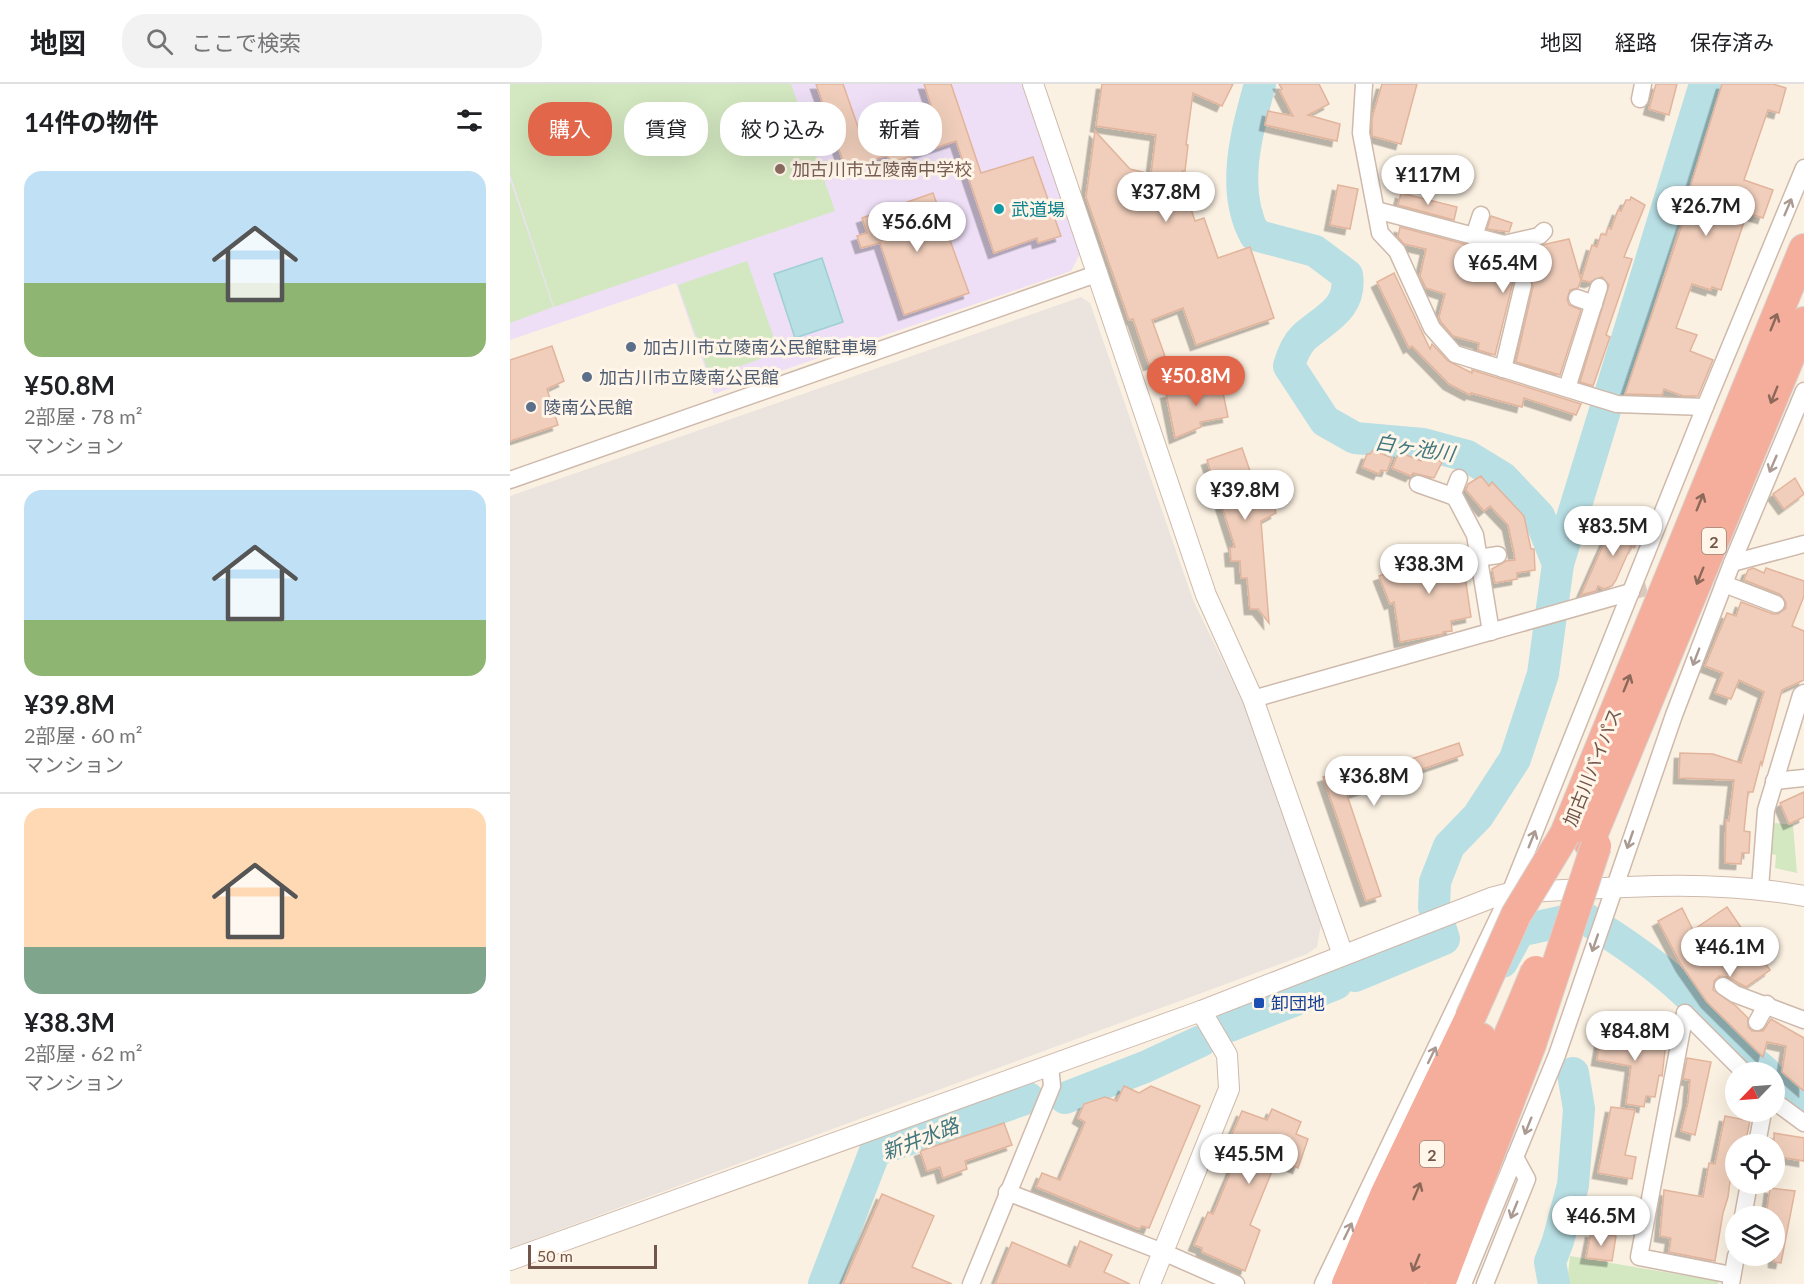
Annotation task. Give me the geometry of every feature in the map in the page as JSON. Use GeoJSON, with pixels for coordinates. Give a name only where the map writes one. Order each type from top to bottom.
{"type":"FeatureCollection","features":[{"type":"Feature","properties":{"kind":"highway","name":"加古川バイパス"},"geometry":{"type":"LineString","coordinates":[[1583,841],[1804,249]]}},
{"type":"Feature","properties":{"kind":"highway","name":"加古川バイパス"},"geometry":{"type":"LineString","coordinates":[[1378,1284],[1499,1030],[1583,841],[1624,761],[1804,322]]}},
{"type":"Feature","properties":{"kind":"highway","name":"2"},"geometry":{"type":"LineString","coordinates":[[1440,1284],[1499,1030],[1583,841]]}},
{"type":"Feature","properties":{"kind":"highway","name":"加古川バイパス"},"geometry":{"type":"LineString","coordinates":[[1408,1284],[1499,1030]]}},
{"type":"Feature","properties":{"kind":"highway"},"geometry":{"type":"LineString","coordinates":[[1347,1284],[1386,1193],[1499,1030]]}},
{"type":"Feature","properties":{"kind":"street"},"geometry":{"type":"LineString","coordinates":[[1033,84],[1206,595],[1253,699],[1343,955]]}},
{"type":"Feature","properties":{"kind":"street"},"geometry":{"type":"LineString","coordinates":[[1364,84],[1361,133],[1380,233],[1397,251],[1432,328],[1455,354],[1617,404],[1705,407]]}},
{"type":"Feature","properties":{"kind":"street"},"geometry":{"type":"LineString","coordinates":[[1323,1284],[1510,893],[1705,407],[1804,168]]}},
{"type":"Feature","properties":{"kind":"street"},"geometry":{"type":"LineString","coordinates":[[1376,210],[1504,244],[1539,236],[1544,231]]}},
{"type":"Feature","properties":{"kind":"street"},"geometry":{"type":"LineString","coordinates":[[1474,236],[1480,215]]}},
{"type":"Feature","properties":{"kind":"street"},"geometry":{"type":"LineString","coordinates":[[510,480],[1098,273]]}},
{"type":"Feature","properties":{"kind":"street"},"geometry":{"type":"LineString","coordinates":[[1503,369],[1523,285]]}},
{"type":"Feature","properties":{"kind":"street"},"geometry":{"type":"LineString","coordinates":[[1568,388],[1599,287]]}},
{"type":"Feature","properties":{"kind":"street"},"geometry":{"type":"LineString","coordinates":[[1577,298],[1594,304]]}},
{"type":"Feature","properties":{"kind":"street"},"geometry":{"type":"LineString","coordinates":[[1463,1284],[1564,1034],[1674,715],[1732,563],[1804,391]]}},
{"type":"Feature","properties":{"kind":"street"},"geometry":{"type":"LineString","coordinates":[[1452,496],[1459,478]]}},
{"type":"Feature","properties":{"kind":"street"},"geometry":{"type":"LineString","coordinates":[[1418,484],[1452,496],[1475,536],[1491,632]]}},
{"type":"Feature","properties":{"kind":"street"},"geometry":{"type":"LineString","coordinates":[[1732,563],[1804,544]]}},
{"type":"Feature","properties":{"kind":"street"},"geometry":{"type":"LineString","coordinates":[[1478,558],[1498,555]]}},
{"type":"Feature","properties":{"kind":"street"},"geometry":{"type":"LineString","coordinates":[[1724,584],[1776,604]]}},
{"type":"Feature","properties":{"kind":"street"},"geometry":{"type":"LineString","coordinates":[[1253,699],[1631,592]]}},
{"type":"Feature","properties":{"kind":"street"},"geometry":{"type":"LineString","coordinates":[[1760,888],[1766,810],[1801,695],[1804,693]]}},
{"type":"Feature","properties":{"kind":"street"},"geometry":{"type":"LineString","coordinates":[[1774,781],[1804,778]]}},
{"type":"Feature","properties":{"kind":"street"},"geometry":{"type":"LineString","coordinates":[[510,1260],[1201,1011],[1456,909],[1510,893],[1690,885],[1760,888],[1804,896]]}},
{"type":"Feature","properties":{"kind":"street"},"geometry":{"type":"LineString","coordinates":[[1723,986],[1735,994],[1767,1004],[1804,1020]]}},
{"type":"Feature","properties":{"kind":"street"},"geometry":{"type":"LineString","coordinates":[[1757,1022],[1767,1004]]}},
{"type":"Feature","properties":{"kind":"street"},"geometry":{"type":"LineString","coordinates":[[1150,1284],[1229,1089],[1227,1055],[1201,1011]]}},
{"type":"Feature","properties":{"kind":"street"},"geometry":{"type":"LineString","coordinates":[[1732,1280],[1640,1257],[1685,1013],[1734,1062]]}},
{"type":"Feature","properties":{"kind":"street"},"geometry":{"type":"LineString","coordinates":[[971,1284],[1052,1086],[1050,1065]]}},
{"type":"Feature","properties":{"kind":"street"},"geometry":{"type":"LineString","coordinates":[[1785,1107],[1802,1116]]}},
{"type":"Feature","properties":{"kind":"street"},"geometry":{"type":"LineString","coordinates":[[1485,1284],[1527,1179],[1515,1157]]}},
{"type":"Feature","properties":{"kind":"street"},"geometry":{"type":"LineString","coordinates":[[1007,1192],[1163,1252],[1236,1284]]}},
{"type":"Feature","properties":{"kind":"shaded area","name":"加古川市立陵南中学校"},"geometry":{"type":"Polygon","coordinates":[[[510,84],[1022,84],[1080,254],[1071,271],[714,394],[676,283],[510,340],[510,84]]]}},
{"type":"Feature","properties":{"kind":"shaded area"},"geometry":{"type":"Polygon","coordinates":[[[1081,297],[1090,303],[1193,600],[1249,715],[1321,925],[1317,947],[1307,954],[510,1248],[510,496],[1081,297]]]}},
{"type":"Feature","properties":{"kind":"green space"},"geometry":{"type":"Polygon","coordinates":[[[510,84],[791,84],[797,102],[720,102],[720,156],[816,156],[835,211],[554,307],[510,174],[510,84]]]}},
{"type":"Feature","properties":{"kind":"green space"},"geometry":{"type":"Polygon","coordinates":[[[510,179],[553,307],[510,323],[510,179]]]}},
{"type":"Feature","properties":{"kind":"green space"},"geometry":{"type":"Polygon","coordinates":[[[747,261],[779,352],[710,377],[678,285],[747,261]]]}},
{"type":"Feature","properties":{"kind":"green space"},"geometry":{"type":"Polygon","coordinates":[[[1772,824],[1793,825],[1797,873],[1775,868],[1776,855],[1770,854],[1772,824]]]}},
{"type":"Feature","properties":{"kind":"green space"},"geometry":{"type":"Polygon","coordinates":[[[1570,1256],[1717,1281],[1719,1284],[1567,1284],[1570,1256]]]}},
{"type":"Feature","properties":{"kind":"water"},"geometry":{"type":"Polygon","coordinates":[[[822,258],[843,322],[795,338],[774,274],[822,258]]]}},
{"type":"Feature","properties":{"kind":"building"},"geometry":{"type":"Polygon","coordinates":[[[816,84],[843,84],[858,127],[858,156],[884,156],[846,170],[841,156],[846,156],[846,102],[822,102],[816,84]]]}},
{"type":"Feature","properties":{"kind":"building"},"geometry":{"type":"Polygon","coordinates":[[[924,84],[951,84],[981,173],[1033,157],[1061,236],[1038,243],[1037,238],[994,253],[956,141],[942,146],[942,102],[930,102],[924,84]]]}},
{"type":"Feature","properties":{"kind":"building"},"geometry":{"type":"Polygon","coordinates":[[[1102,84],[1233,84],[1222,106],[1193,93],[1185,171],[1182,171],[1178,203],[1188,200],[1195,221],[1204,218],[1218,258],[1250,247],[1274,318],[1196,345],[1183,308],[1152,320],[1166,359],[1149,365],[1133,319],[1129,320],[1086,197],[1095,131],[1130,169],[1151,174],[1156,135],[1096,126],[1102,84]]]}},
{"type":"Feature","properties":{"kind":"building"},"geometry":{"type":"Polygon","coordinates":[[[1279,84],[1319,84],[1329,104],[1308,115],[1340,124],[1337,141],[1265,125],[1268,111],[1293,116],[1280,91],[1282,89],[1279,84]]]}},
{"type":"Feature","properties":{"kind":"building"},"geometry":{"type":"Polygon","coordinates":[[[1382,84],[1417,84],[1401,144],[1372,136],[1372,118],[1382,84]]]}},
{"type":"Feature","properties":{"kind":"building"},"geometry":{"type":"Polygon","coordinates":[[[1656,84],[1677,84],[1669,115],[1649,109],[1656,84]]]}},
{"type":"Feature","properties":{"kind":"building"},"geometry":{"type":"Polygon","coordinates":[[[1722,84],[1773,84],[1786,88],[1779,113],[1768,110],[1744,180],[1773,190],[1763,218],[1747,213],[1721,290],[1712,287],[1711,290],[1692,284],[1676,328],[1697,335],[1690,351],[1713,360],[1698,396],[1683,396],[1664,389],[1662,395],[1625,394],[1692,195],[1688,194],[1722,84]]]}},
{"type":"Feature","properties":{"kind":"building"},"geometry":{"type":"Polygon","coordinates":[[[887,156],[911,156],[890,163],[887,156]]]}},
{"type":"Feature","properties":{"kind":"building"},"geometry":{"type":"Polygon","coordinates":[[[1338,185],[1358,189],[1350,229],[1330,225],[1338,185]]]}},
{"type":"Feature","properties":{"kind":"building"},"geometry":{"type":"Polygon","coordinates":[[[933,193],[969,293],[904,315],[880,243],[861,248],[857,236],[867,233],[862,218],[933,193]]]}},
{"type":"Feature","properties":{"kind":"building"},"geometry":{"type":"Polygon","coordinates":[[[1401,193],[1457,207],[1454,220],[1398,205],[1401,193]]]}},
{"type":"Feature","properties":{"kind":"building"},"geometry":{"type":"Polygon","coordinates":[[[1631,197],[1645,205],[1624,257],[1632,259],[1606,335],[1610,337],[1593,386],[1580,382],[1609,285],[1602,277],[1590,282],[1581,280],[1592,245],[1597,247],[1601,234],[1606,235],[1608,228],[1611,229],[1618,210],[1621,211],[1626,200],[1630,200],[1631,197]]]}},
{"type":"Feature","properties":{"kind":"building"},"geometry":{"type":"Polygon","coordinates":[[[1491,216],[1512,223],[1509,232],[1487,229],[1491,216]]]}},
{"type":"Feature","properties":{"kind":"building"},"geometry":{"type":"Polygon","coordinates":[[[1400,227],[1502,254],[1569,239],[1581,280],[1578,288],[1570,290],[1567,299],[1569,305],[1581,310],[1560,375],[1516,362],[1533,287],[1530,277],[1519,275],[1513,282],[1495,355],[1478,350],[1479,343],[1453,336],[1441,322],[1439,317],[1445,294],[1426,288],[1420,276],[1426,249],[1404,244],[1398,237],[1400,227]]]}},
{"type":"Feature","properties":{"kind":"building"},"geometry":{"type":"Polygon","coordinates":[[[1394,273],[1430,349],[1432,344],[1448,361],[1472,373],[1472,370],[1581,404],[1576,415],[1524,398],[1522,407],[1471,393],[1470,395],[1449,384],[1412,346],[1409,348],[1377,282],[1394,273]]]}},
{"type":"Feature","properties":{"kind":"building","name":"陵南公民館"},"geometry":{"type":"Polygon","coordinates":[[[552,346],[564,381],[547,389],[558,425],[510,441],[510,360],[552,346]]]}},
{"type":"Feature","properties":{"kind":"building"},"geometry":{"type":"Polygon","coordinates":[[[1221,383],[1228,417],[1200,422],[1201,427],[1175,438],[1166,393],[1221,383]]]}},
{"type":"Feature","properties":{"kind":"building"},"geometry":{"type":"Polygon","coordinates":[[[1242,448],[1257,491],[1268,487],[1276,513],[1261,521],[1269,623],[1258,609],[1250,609],[1247,578],[1241,578],[1240,561],[1231,561],[1230,548],[1235,547],[1207,460],[1242,448]]]}},
{"type":"Feature","properties":{"kind":"building"},"geometry":{"type":"Polygon","coordinates":[[[1373,450],[1392,458],[1387,471],[1381,470],[1379,474],[1362,467],[1367,454],[1373,450]]]}},
{"type":"Feature","properties":{"kind":"building"},"geometry":{"type":"Polygon","coordinates":[[[1399,452],[1421,461],[1425,454],[1442,462],[1434,478],[1413,473],[1411,476],[1392,468],[1399,452]]]}},
{"type":"Feature","properties":{"kind":"building"},"geometry":{"type":"Polygon","coordinates":[[[1481,476],[1489,486],[1492,482],[1524,516],[1531,549],[1534,549],[1535,570],[1517,573],[1517,579],[1495,583],[1492,569],[1506,561],[1515,560],[1508,525],[1490,506],[1484,511],[1466,490],[1468,484],[1481,476]]]}},
{"type":"Feature","properties":{"kind":"building"},"geometry":{"type":"Polygon","coordinates":[[[1795,478],[1804,494],[1784,509],[1773,494],[1795,478]]]}},
{"type":"Feature","properties":{"kind":"building"},"geometry":{"type":"Polygon","coordinates":[[[1622,519],[1643,530],[1634,548],[1631,546],[1612,586],[1604,589],[1598,586],[1596,591],[1581,595],[1609,532],[1615,535],[1622,519]]]}},
{"type":"Feature","properties":{"kind":"building"},"geometry":{"type":"Polygon","coordinates":[[[1458,547],[1468,575],[1465,576],[1471,617],[1451,621],[1452,631],[1400,642],[1394,602],[1390,604],[1379,576],[1458,547]]]}},
{"type":"Feature","properties":{"kind":"building"},"geometry":{"type":"Polygon","coordinates":[[[1753,568],[1764,573],[1766,568],[1804,581],[1804,596],[1792,626],[1804,631],[1804,680],[1782,690],[1753,792],[1748,792],[1744,831],[1750,832],[1749,853],[1742,853],[1741,864],[1725,863],[1726,820],[1729,821],[1734,780],[1679,778],[1680,753],[1713,754],[1741,763],[1764,692],[1739,680],[1731,699],[1715,693],[1723,673],[1705,666],[1727,613],[1736,616],[1741,602],[1773,614],[1778,614],[1786,608],[1786,602],[1780,594],[1744,580],[1748,570],[1753,568]]]}},
{"type":"Feature","properties":{"kind":"building"},"geometry":{"type":"Polygon","coordinates":[[[1459,743],[1463,755],[1347,795],[1381,896],[1366,901],[1323,777],[1339,772],[1343,782],[1459,743]]]}},
{"type":"Feature","properties":{"kind":"building"},"geometry":{"type":"Polygon","coordinates":[[[1804,792],[1804,817],[1789,824],[1780,803],[1804,792]]]}},
{"type":"Feature","properties":{"kind":"building"},"geometry":{"type":"Polygon","coordinates":[[[1727,907],[1770,970],[1746,987],[1728,977],[1719,976],[1714,981],[1713,990],[1736,1006],[1748,1018],[1748,1027],[1752,1031],[1763,1031],[1771,1019],[1804,1038],[1804,1091],[1785,1075],[1784,1062],[1786,1046],[1767,1042],[1763,1057],[1707,1002],[1682,966],[1658,921],[1682,908],[1693,930],[1727,907]]]}},
{"type":"Feature","properties":{"kind":"building"},"geometry":{"type":"Polygon","coordinates":[[[1602,1030],[1666,1042],[1662,1076],[1659,1075],[1655,1097],[1646,1096],[1644,1107],[1626,1104],[1631,1066],[1597,1060],[1602,1030]]]}},
{"type":"Feature","properties":{"kind":"building"},"geometry":{"type":"Polygon","coordinates":[[[1687,1058],[1711,1062],[1695,1135],[1681,1131],[1688,1102],[1690,1080],[1683,1079],[1687,1058]]]}},
{"type":"Feature","properties":{"kind":"building"},"geometry":{"type":"Polygon","coordinates":[[[1124,1086],[1139,1093],[1151,1086],[1200,1106],[1149,1228],[1142,1226],[1139,1229],[1036,1187],[1042,1173],[1060,1180],[1085,1122],[1078,1118],[1084,1104],[1105,1097],[1117,1101],[1124,1086]]]}},
{"type":"Feature","properties":{"kind":"building"},"geometry":{"type":"Polygon","coordinates":[[[1611,1107],[1635,1110],[1625,1155],[1636,1157],[1632,1179],[1598,1173],[1611,1107]]]}},
{"type":"Feature","properties":{"kind":"building"},"geometry":{"type":"Polygon","coordinates":[[[1272,1109],[1301,1122],[1296,1134],[1308,1139],[1298,1168],[1277,1159],[1250,1225],[1260,1230],[1245,1271],[1202,1252],[1202,1248],[1194,1245],[1208,1212],[1213,1214],[1242,1145],[1230,1139],[1242,1111],[1267,1120],[1272,1109]]]}},
{"type":"Feature","properties":{"kind":"building"},"geometry":{"type":"Polygon","coordinates":[[[1725,1116],[1725,1122],[1750,1122],[1747,1134],[1725,1134],[1725,1194],[1728,1194],[1715,1261],[1669,1252],[1671,1238],[1660,1236],[1664,1190],[1703,1197],[1709,1163],[1715,1164],[1725,1116]]]}},
{"type":"Feature","properties":{"kind":"building"},"geometry":{"type":"Polygon","coordinates":[[[1004,1123],[1012,1145],[965,1161],[967,1169],[943,1178],[940,1167],[927,1171],[920,1151],[1004,1123]]]}},
{"type":"Feature","properties":{"kind":"building"},"geometry":{"type":"Polygon","coordinates":[[[1785,1135],[1804,1138],[1804,1161],[1785,1158],[1785,1135]]]}},
{"type":"Feature","properties":{"kind":"building"},"geometry":{"type":"Polygon","coordinates":[[[1785,1190],[1795,1191],[1785,1242],[1785,1206],[1767,1206],[1769,1194],[1785,1194],[1785,1190]]]}},
{"type":"Feature","properties":{"kind":"building"},"geometry":{"type":"Polygon","coordinates":[[[882,1194],[934,1216],[912,1267],[952,1284],[843,1284],[882,1194]]]}},
{"type":"Feature","properties":{"kind":"building"},"geometry":{"type":"Polygon","coordinates":[[[1591,1232],[1616,1236],[1612,1261],[1586,1258],[1591,1232]]]}},
{"type":"Feature","properties":{"kind":"building"},"geometry":{"type":"Polygon","coordinates":[[[1080,1241],[1112,1255],[1104,1272],[1130,1284],[995,1284],[1012,1242],[1070,1267],[1080,1241]]]}},
{"type":"Feature","properties":{"kind":"waterway","name":"白ヶ池川"},"geometry":{"type":"LineString","coordinates":[[1260,84],[1246,140],[1242,179],[1243,199],[1255,235],[1315,251],[1347,275],[1345,296],[1341,304],[1329,318],[1301,340],[1289,366],[1325,421],[1355,438],[1423,444],[1467,456],[1503,478],[1539,516],[1558,564],[1543,674],[1515,759],[1478,816],[1449,846],[1435,882],[1434,907],[1444,939],[1355,976]]}},
{"type":"Feature","properties":{"kind":"waterway"},"geometry":{"type":"LineString","coordinates":[[1558,564],[1705,84]]}},
{"type":"Feature","properties":{"kind":"waterway","name":"新井水路"},"geometry":{"type":"LineString","coordinates":[[1502,962],[1519,931],[1583,917],[1635,951],[1672,980],[1754,1062]]}},
{"type":"Feature","properties":{"kind":"waterway","name":"新井水路"},"geometry":{"type":"LineString","coordinates":[[1230,1026],[1336,984]]}},
{"type":"Feature","properties":{"kind":"waterway","name":"新井水路"},"geometry":{"type":"LineString","coordinates":[[1065,1098],[1145,1067],[1201,1041]]}},
{"type":"Feature","properties":{"kind":"waterway","name":"白ヶ池川"},"geometry":{"type":"LineString","coordinates":[[1554,1284],[1550,1262],[1573,1185],[1579,1109],[1573,1073]]}},
{"type":"Feature","properties":{"kind":"waterway","name":"新井水路"},"geometry":{"type":"LineString","coordinates":[[1785,1090],[1804,1106]]}},
{"type":"Feature","properties":{"kind":"waterway","name":"新井水路"},"geometry":{"type":"LineString","coordinates":[[824,1284],[875,1151],[1028,1098]]}},
{"type":"Feature","properties":{"kind":"tunnel"},"geometry":{"type":"LineString","coordinates":[[1631,592],[1671,581]]}},
{"type":"Feature","properties":{"kind":"place","name":"加古川市立陵南中学校"},"geometry":{"type":"Point","coordinates":[780,169]}},
{"type":"Feature","properties":{"kind":"place","name":"武道場"},"geometry":{"type":"Point","coordinates":[999,209]}},
{"type":"Feature","properties":{"kind":"place","name":"加古川市立陵南公民館駐車場"},"geometry":{"type":"Point","coordinates":[631,347]}},
{"type":"Feature","properties":{"kind":"place","name":"加古川市立陵南公民館"},"geometry":{"type":"Point","coordinates":[587,377]}},
{"type":"Feature","properties":{"kind":"place","name":"陵南公民館"},"geometry":{"type":"Point","coordinates":[531,407]}},
{"type":"Feature","properties":{"kind":"place","name":"卸団地"},"geometry":{"type":"Point","coordinates":[1259,1003]}}]}
